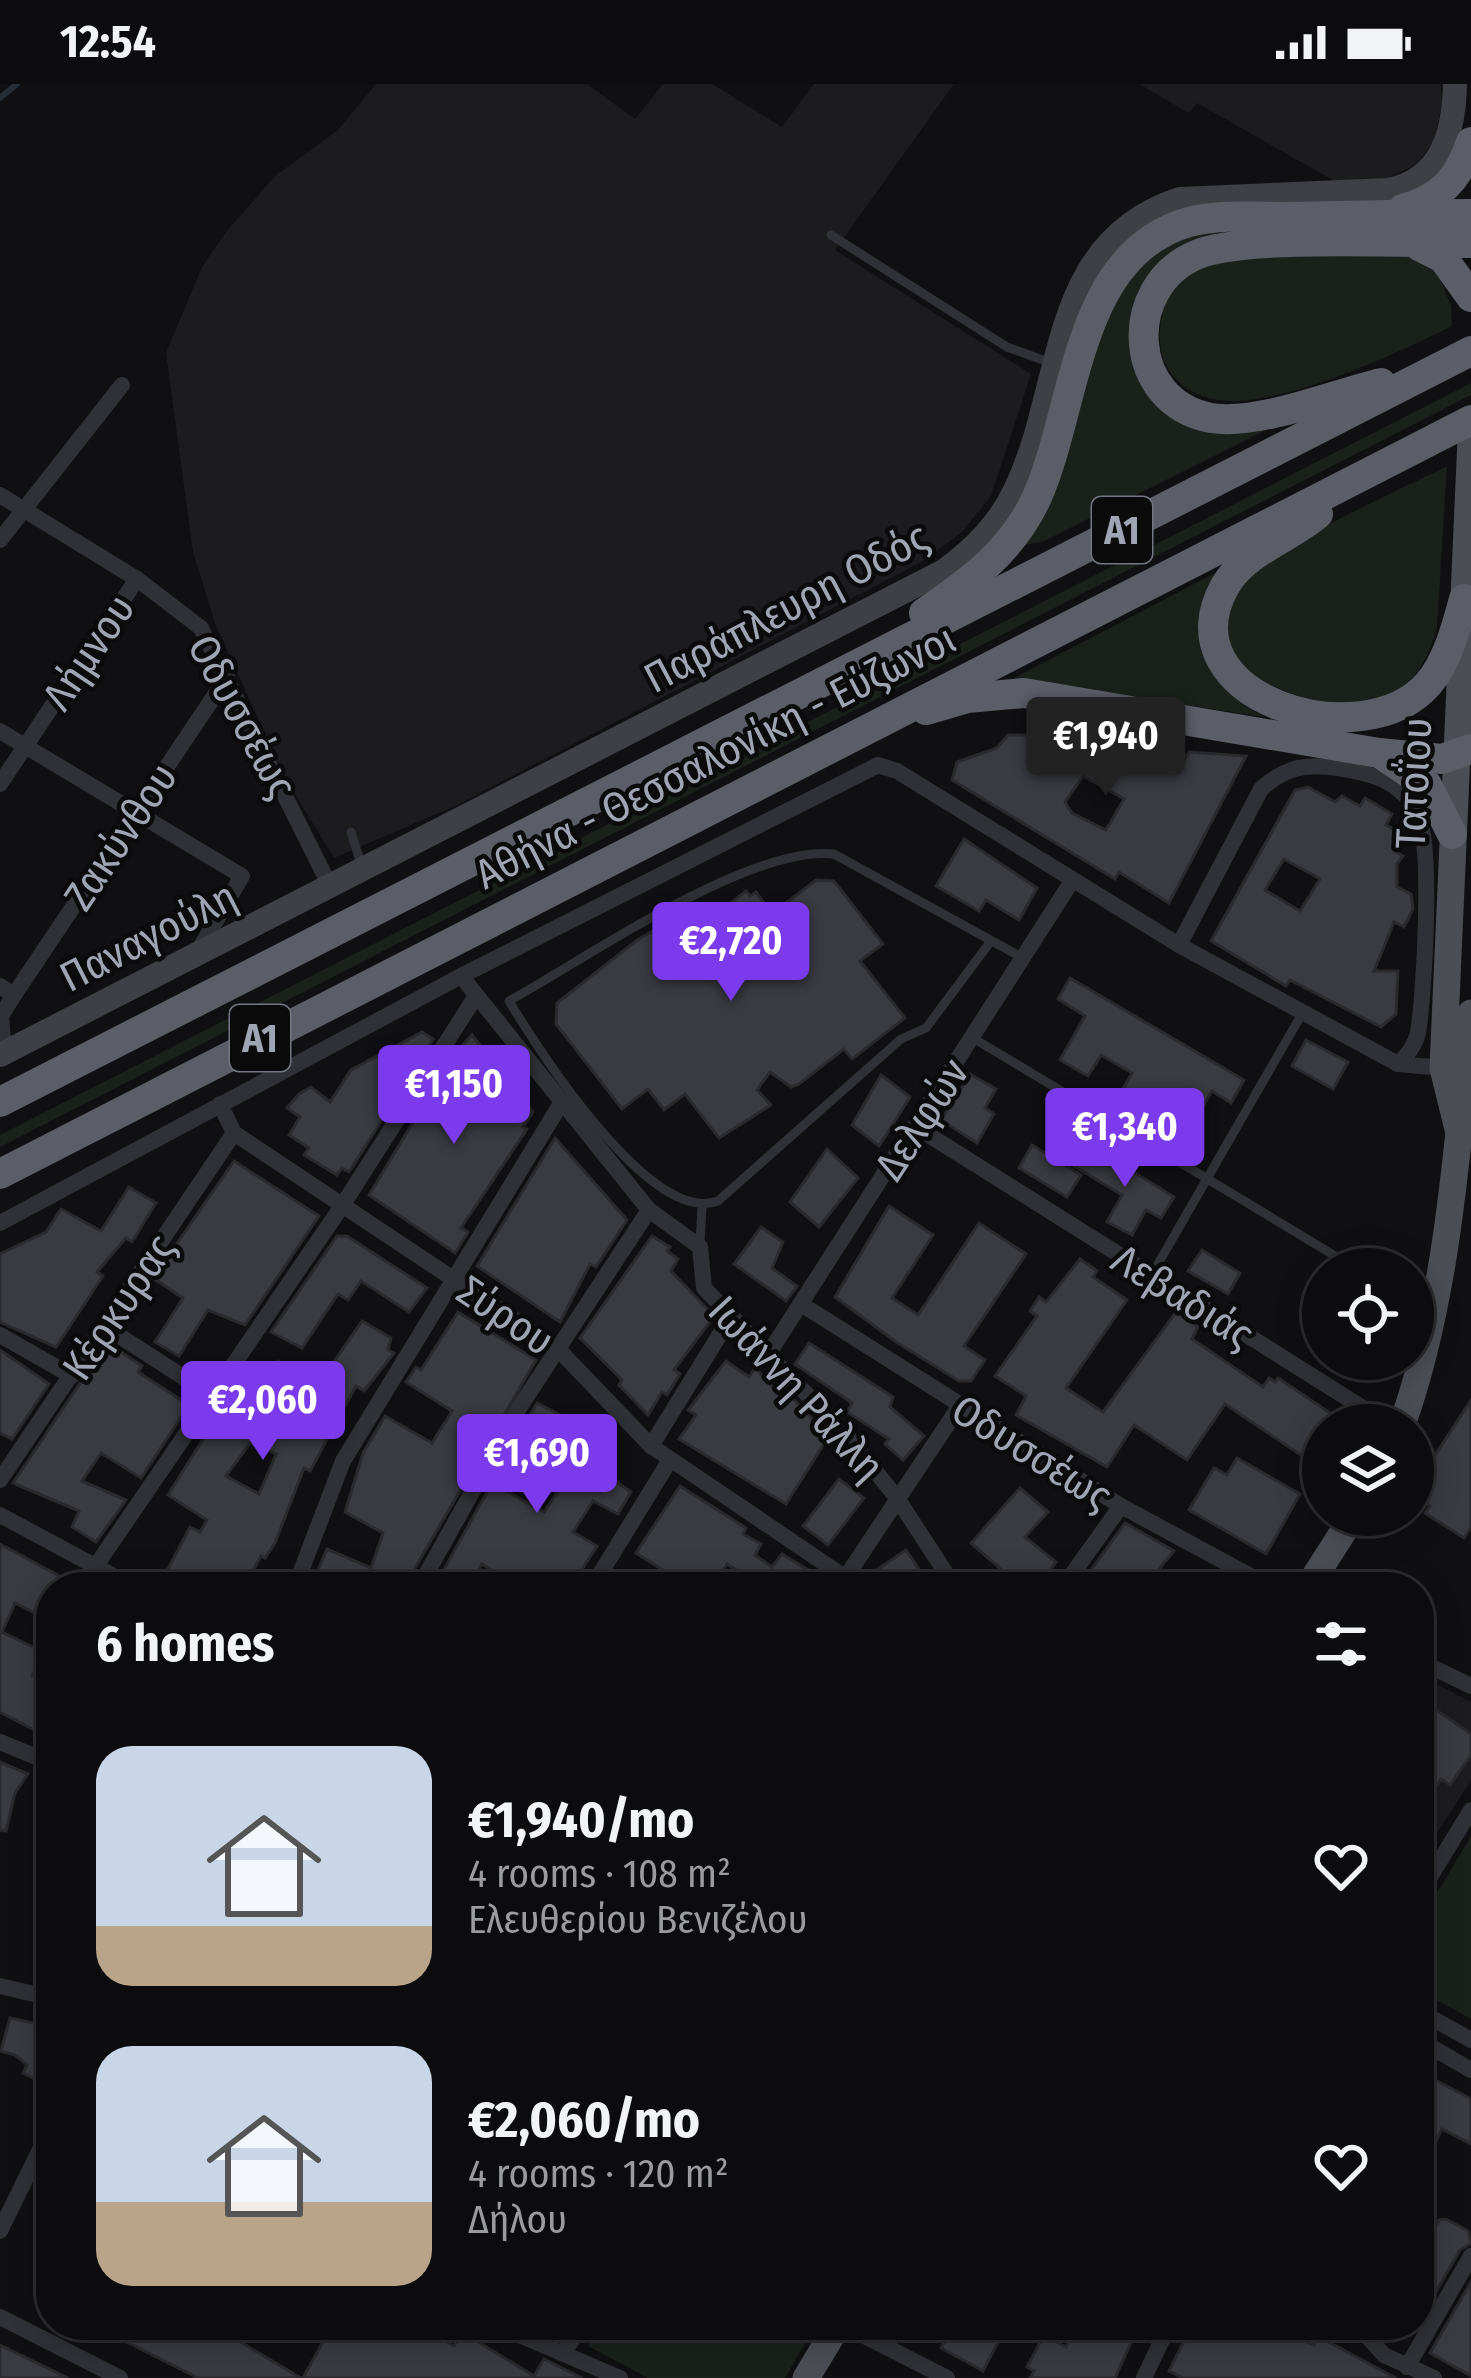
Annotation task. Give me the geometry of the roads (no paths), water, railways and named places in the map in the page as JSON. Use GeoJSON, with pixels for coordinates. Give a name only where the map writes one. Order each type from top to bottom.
{"type":"FeatureCollection","features":[{"type":"Feature","properties":{"kind":"highway"},"geometry":{"type":"LineString","coordinates":[[1380,215],[1434,198],[1462,170],[1471,142]]}},
{"type":"Feature","properties":{"kind":"highway"},"geometry":{"type":"LineString","coordinates":[[810,691],[963,588],[1016,532],[1043,481],[1106,288],[1141,247],[1190,222],[1216,218],[1471,214]]}},
{"type":"Feature","properties":{"kind":"highway"},"geometry":{"type":"LineString","coordinates":[[1401,244],[1443,258],[1471,297]]}},
{"type":"Feature","properties":{"kind":"highway"},"geometry":{"type":"LineString","coordinates":[[1434,370],[1229,420],[1178,405],[1146,362],[1142,335],[1151,296],[1166,274],[1200,253],[1258,246],[1471,244]]}},
{"type":"Feature","properties":{"kind":"highway","name":"Αθήνα - Θεσσαλονίκη - Εύζωνοι"},"geometry":{"type":"LineString","coordinates":[[0,1102],[1471,351]]}},
{"type":"Feature","properties":{"kind":"highway","name":"Αθήνα - Θεσσαλονίκη - Εύζωνοι"},"geometry":{"type":"LineString","coordinates":[[0,1174],[852,733],[1471,420]]}},
{"type":"Feature","properties":{"kind":"highway"},"geometry":{"type":"LineString","coordinates":[[1364,474],[1304,526],[1248,560],[1224,588],[1214,625],[1232,676],[1250,694],[1295,711],[1349,717],[1395,709],[1437,670],[1464,599]]}},
{"type":"Feature","properties":{"kind":"highway"},"geometry":{"type":"LineString","coordinates":[[852,733],[967,698],[1024,693],[1379,753],[1464,753]]}},
{"type":"Feature","properties":{"kind":"highway"},"geometry":{"type":"LineString","coordinates":[[1379,753],[1427,784],[1452,834]]}},
{"type":"Feature","properties":{"kind":"main road","name":"Τατοΐου"},"geometry":{"type":"LineString","coordinates":[[1465,1118],[1443,1068],[1452,834],[1464,753],[1471,439]]}},
{"type":"Feature","properties":{"kind":"main road","name":"Τατοΐου"},"geometry":{"type":"LineString","coordinates":[[1406,1404],[1465,1118],[1471,1013]]}},
{"type":"Feature","properties":{"kind":"main road"},"geometry":{"type":"LineString","coordinates":[[1448,1206],[1471,1184]]}},
{"type":"Feature","properties":{"kind":"main road"},"geometry":{"type":"LineString","coordinates":[[1318,1572],[1341,1536]]}},
{"type":"Feature","properties":{"kind":"main road"},"geometry":{"type":"LineString","coordinates":[[806,2378],[831,2340]]}},
{"type":"Feature","properties":{"kind":"street","name":"Παράπλευρη Οδός"},"geometry":{"type":"LineString","coordinates":[[331,887],[944,571],[991,530],[1010,502],[1087,268],[1136,218],[1200,196],[1388,190],[1411,184],[1445,148],[1454,122],[1455,84]]}},
{"type":"Feature","properties":{"kind":"street"},"geometry":{"type":"LineString","coordinates":[[0,540],[122,386]]}},
{"type":"Feature","properties":{"kind":"street","name":"Οδυσσέως"},"geometry":{"type":"LineString","coordinates":[[0,495],[136,579],[201,628],[331,887]]}},
{"type":"Feature","properties":{"kind":"street","name":"Λήμνου"},"geometry":{"type":"LineString","coordinates":[[0,784],[136,579]]}},
{"type":"Feature","properties":{"kind":"street","name":"Ζακύνθου"},"geometry":{"type":"LineString","coordinates":[[7,990],[227,677]]}},
{"type":"Feature","properties":{"kind":"street"},"geometry":{"type":"LineString","coordinates":[[0,731],[242,876],[195,956]]}},
{"type":"Feature","properties":{"kind":"street"},"geometry":{"type":"LineString","coordinates":[[0,1223],[461,976],[878,765],[897,771],[1179,945],[1398,1064],[1443,1068]]}},
{"type":"Feature","properties":{"kind":"street"},"geometry":{"type":"LineString","coordinates":[[1179,945],[1261,789],[1273,778],[1315,765],[1374,773],[1402,790],[1420,815],[1426,859],[1418,1034],[1398,1064]]}},
{"type":"Feature","properties":{"kind":"street","name":"Δελφών"},"geometry":{"type":"LineString","coordinates":[[767,1356],[1072,880]]}},
{"type":"Feature","properties":{"kind":"street","name":"Παναγούλη"},"geometry":{"type":"LineString","coordinates":[[2,1054],[331,887]]}},
{"type":"Feature","properties":{"kind":"street","name":"Ιωάννη Ράλλη"},"geometry":{"type":"LineString","coordinates":[[461,976],[480,1006],[649,1210],[700,1247],[704,1288],[847,1436],[897,1498],[945,1572]]}},
{"type":"Feature","properties":{"kind":"street"},"geometry":{"type":"LineString","coordinates":[[2,1054],[7,990]]}},
{"type":"Feature","properties":{"kind":"street"},"geometry":{"type":"LineString","coordinates":[[95,1567],[480,1006]]}},
{"type":"Feature","properties":{"kind":"street","name":"Σύρου"},"geometry":{"type":"LineString","coordinates":[[220,1104],[234,1133],[557,1348],[651,1446],[829,1572]]}},
{"type":"Feature","properties":{"kind":"street"},"geometry":{"type":"LineString","coordinates":[[302,1572],[344,1461],[560,1105]]}},
{"type":"Feature","properties":{"kind":"street","name":"Λεβαδιάς"},"geometry":{"type":"LineString","coordinates":[[916,1127],[1356,1404]]}},
{"type":"Feature","properties":{"kind":"street","name":"Κέρκυρας"},"geometry":{"type":"LineString","coordinates":[[0,1480],[234,1133]]}},
{"type":"Feature","properties":{"kind":"street"},"geometry":{"type":"LineString","coordinates":[[425,1572],[446,1529],[557,1348],[649,1210]]}},
{"type":"Feature","properties":{"kind":"street","name":"Οδυσσέως"},"geometry":{"type":"LineString","coordinates":[[801,1304],[1121,1506],[1243,1572]]}},
{"type":"Feature","properties":{"kind":"street"},"geometry":{"type":"LineString","coordinates":[[651,1446],[730,1318]]}},
{"type":"Feature","properties":{"kind":"street"},"geometry":{"type":"LineString","coordinates":[[104,1326],[214,1397]]}},
{"type":"Feature","properties":{"kind":"street"},"geometry":{"type":"LineString","coordinates":[[0,1335],[72,1376]]}},
{"type":"Feature","properties":{"kind":"street"},"geometry":{"type":"LineString","coordinates":[[849,1572],[959,1407]]}},
{"type":"Feature","properties":{"kind":"street"},"geometry":{"type":"LineString","coordinates":[[601,1572],[670,1460]]}},
{"type":"Feature","properties":{"kind":"street"},"geometry":{"type":"LineString","coordinates":[[1074,1572],[1121,1506]]}},
{"type":"Feature","properties":{"kind":"street"},"geometry":{"type":"LineString","coordinates":[[0,1515],[105,1572]]}},
{"type":"Feature","properties":{"kind":"street"},"geometry":{"type":"LineString","coordinates":[[1434,1668],[1471,1686]]}},
{"type":"Feature","properties":{"kind":"street"},"geometry":{"type":"LineString","coordinates":[[0,1742],[36,1757]]}},
{"type":"Feature","properties":{"kind":"street"},"geometry":{"type":"LineString","coordinates":[[1434,1870],[1471,1810]]}},
{"type":"Feature","properties":{"kind":"street"},"geometry":{"type":"LineString","coordinates":[[0,1986],[36,1994]]}},
{"type":"Feature","properties":{"kind":"street"},"geometry":{"type":"LineString","coordinates":[[1434,2019],[1471,2040]]}},
{"type":"Feature","properties":{"kind":"street"},"geometry":{"type":"LineString","coordinates":[[1434,2049],[1471,2070]]}},
{"type":"Feature","properties":{"kind":"street"},"geometry":{"type":"LineString","coordinates":[[0,2231],[36,2158]]}},
{"type":"Feature","properties":{"kind":"street"},"geometry":{"type":"LineString","coordinates":[[1434,2320],[1471,2256]]}},
{"type":"Feature","properties":{"kind":"street"},"geometry":{"type":"LineString","coordinates":[[0,2317],[36,2335]]}},
{"type":"Feature","properties":{"kind":"street"},"geometry":{"type":"LineString","coordinates":[[45,2340],[119,2378]]}},
{"type":"Feature","properties":{"kind":"street"},"geometry":{"type":"LineString","coordinates":[[534,2340],[620,2378]]}},
{"type":"Feature","properties":{"kind":"street"},"geometry":{"type":"LineString","coordinates":[[564,2352],[572,2340]]}},
{"type":"Feature","properties":{"kind":"street"},"geometry":{"type":"LineString","coordinates":[[871,2340],[946,2378]]}},
{"type":"Feature","properties":{"kind":"street"},"geometry":{"type":"LineString","coordinates":[[1144,2378],[1162,2340]]}},
{"type":"Feature","properties":{"kind":"street"},"geometry":{"type":"LineString","coordinates":[[1370,2340],[1384,2355],[1434,2378]]}},
{"type":"Feature","properties":{"kind":"street"},"geometry":{"type":"LineString","coordinates":[[1407,2367],[1423,2340]]}},
{"type":"Feature","properties":{"kind":"lane"},"geometry":{"type":"LineString","coordinates":[[831,235],[1007,347],[1055,364]]}},
{"type":"Feature","properties":{"kind":"lane"},"geometry":{"type":"LineString","coordinates":[[351,832],[364,871]]}},
{"type":"Feature","properties":{"kind":"lane"},"geometry":{"type":"LineString","coordinates":[[480,1006],[509,1001],[695,895],[802,851],[833,854],[1023,958]]}},
{"type":"Feature","properties":{"kind":"lane"},"geometry":{"type":"LineString","coordinates":[[509,1001],[570,1096],[671,1197],[702,1208],[718,1201],[901,1040],[926,1028],[991,941]]}},
{"type":"Feature","properties":{"kind":"lane"},"geometry":{"type":"LineString","coordinates":[[1151,1276],[1303,1012]]}},
{"type":"Feature","properties":{"kind":"lane"},"geometry":{"type":"LineString","coordinates":[[973,1038],[1322,1248]]}},
{"type":"Feature","properties":{"kind":"lane"},"geometry":{"type":"LineString","coordinates":[[700,1247],[702,1208]]}},
{"type":"Feature","properties":{"kind":"waterway"},"geometry":{"type":"LineString","coordinates":[[0,98],[17,84]]}}]}
